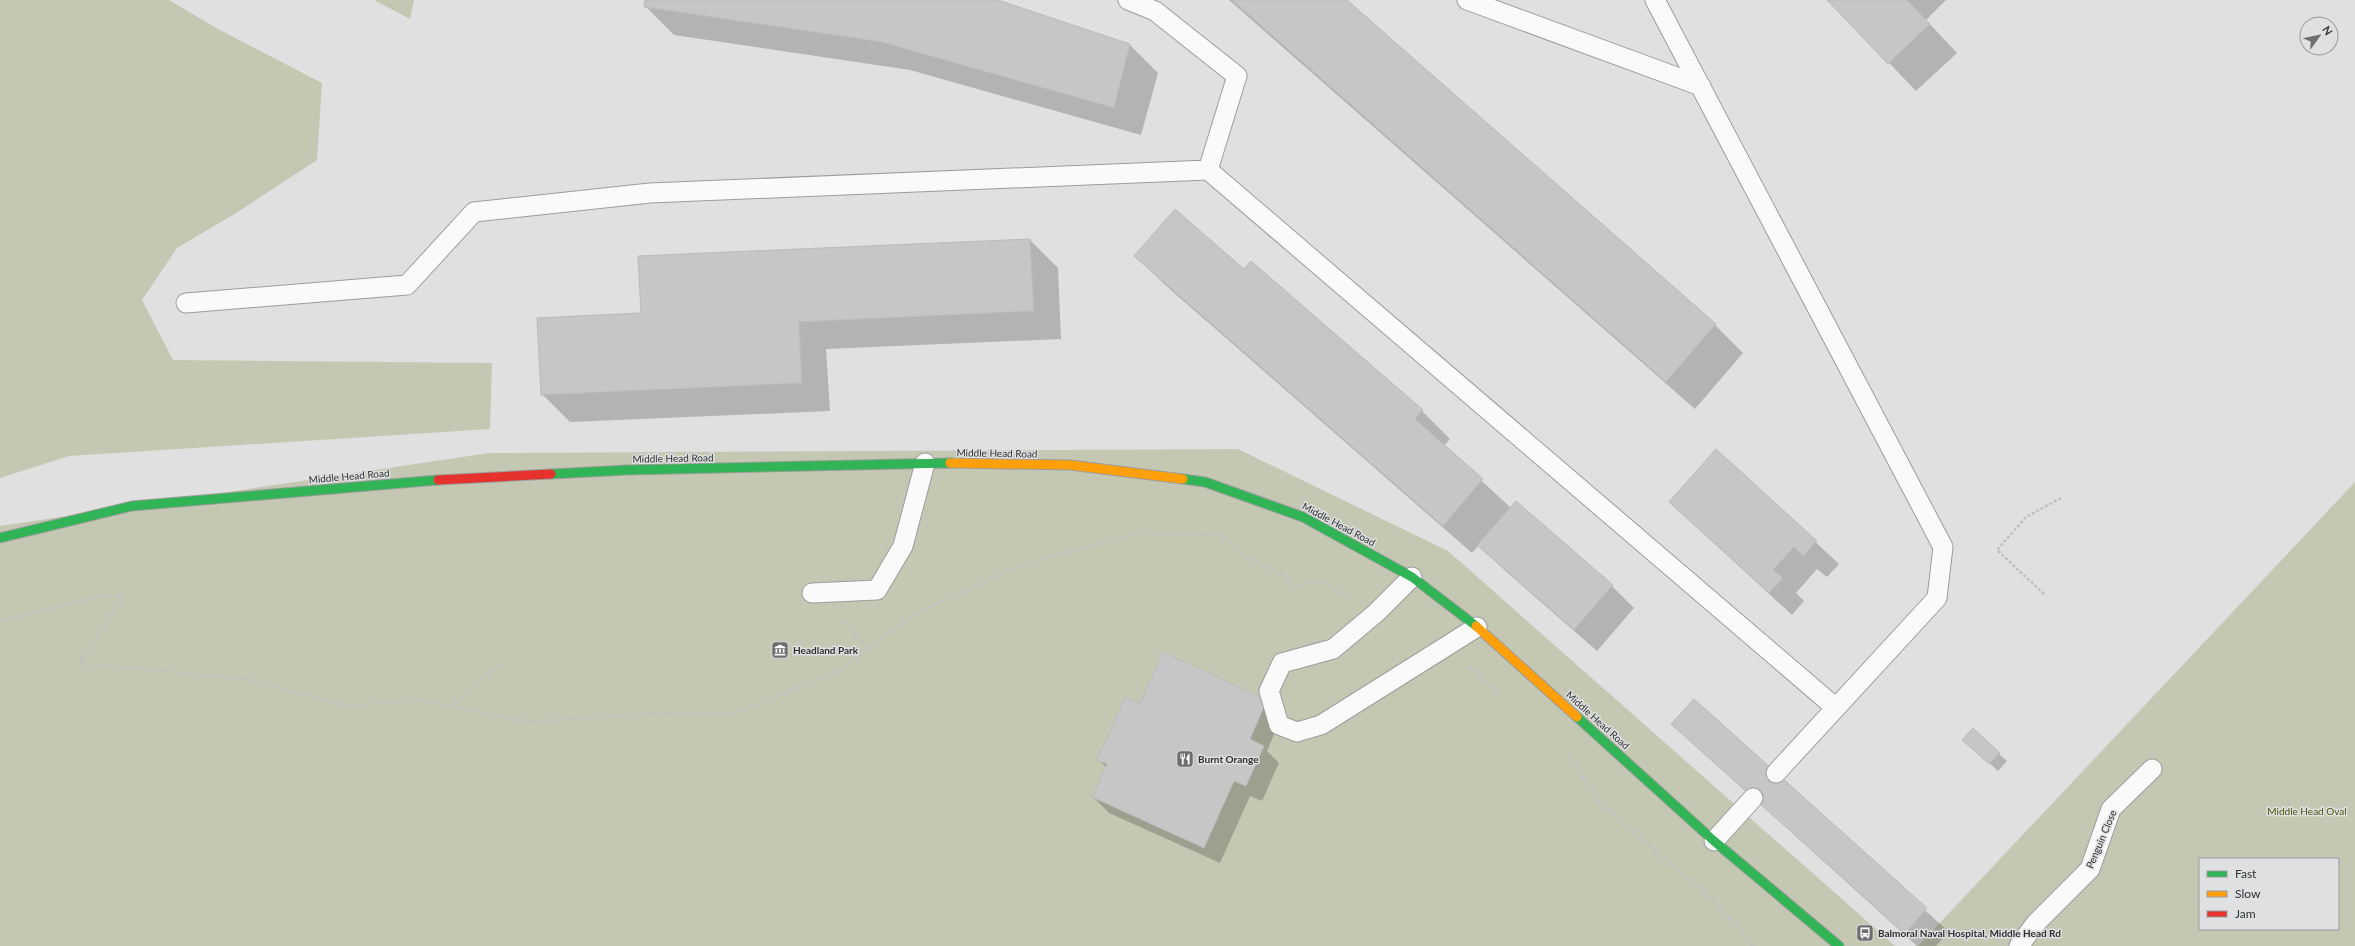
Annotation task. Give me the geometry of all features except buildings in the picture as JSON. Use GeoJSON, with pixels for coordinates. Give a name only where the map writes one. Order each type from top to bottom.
{"type":"FeatureCollection","features":[{"type":"Feature","properties":{"kind":"street","name":"Middle Head Road"},"geometry":{"type":"LineString","coordinates":[[0,538],[132,506],[413,481],[627,470],[925,463],[1070,465],[1205,482],[1303,516],[1412,577],[1477,627],[1714,841],[1839,946]]}},
{"type":"Feature","properties":{"kind":"lane"},"geometry":{"type":"LineString","coordinates":[[1128,0],[1155,11],[1237,76],[1208,170]]}},
{"type":"Feature","properties":{"kind":"lane"},"geometry":{"type":"LineString","coordinates":[[1468,0],[1701,86]]}},
{"type":"Feature","properties":{"kind":"lane"},"geometry":{"type":"LineString","coordinates":[[1655,0],[1943,547],[1937,598],[1776,773]]}},
{"type":"Feature","properties":{"kind":"lane"},"geometry":{"type":"LineString","coordinates":[[186,303],[407,285],[474,212],[650,193],[1208,170],[1836,708]]}},
{"type":"Feature","properties":{"kind":"lane"},"geometry":{"type":"LineString","coordinates":[[812,592],[877,590],[903,546],[925,463]]}},
{"type":"Feature","properties":{"kind":"lane"},"geometry":{"type":"LineString","coordinates":[[1412,577],[1376,612],[1332,649],[1282,663],[1269,692],[1279,725],[1297,732],[1321,725],[1477,627]]}},
{"type":"Feature","properties":{"kind":"lane","name":"Penguin Close"},"geometry":{"type":"LineString","coordinates":[[2019,946],[2035,924],[2090,869],[2111,809],[2152,769]]}},
{"type":"Feature","properties":{"kind":"lane"},"geometry":{"type":"LineString","coordinates":[[1714,841],[1753,798]]}},
{"type":"Feature","properties":{"kind":"path"},"geometry":{"type":"LineString","coordinates":[[2044,594],[1997,550],[2026,516],[2061,498]]}},
{"type":"Feature","properties":{"kind":"path"},"geometry":{"type":"LineString","coordinates":[[0,621],[100,596],[124,595],[79,663],[246,678],[346,706],[422,700],[525,722],[660,713],[731,715],[840,671],[914,614],[1024,564],[1140,533],[1220,535],[1246,557],[1282,574],[1296,586],[1319,581],[1350,596],[1376,612]]}},
{"type":"Feature","properties":{"kind":"path"},"geometry":{"type":"LineString","coordinates":[[1438,651],[1462,661],[1502,696]]}},
{"type":"Feature","properties":{"kind":"path"},"geometry":{"type":"LineString","coordinates":[[452,707],[502,662]]}},
{"type":"Feature","properties":{"kind":"path"},"geometry":{"type":"LineString","coordinates":[[1565,751],[1600,803],[1705,893],[1741,930],[1752,946]]}},
{"type":"Feature","properties":{"kind":"green space"},"geometry":{"type":"Polygon","coordinates":[[[0,0],[169,0],[218,29],[322,83],[317,160],[236,213],[177,248],[142,300],[173,360],[492,363],[490,429],[69,456],[0,478],[0,0]]]}},
{"type":"Feature","properties":{"kind":"green space"},"geometry":{"type":"Polygon","coordinates":[[[374,0],[414,0],[410,19],[374,0]]]}},
{"type":"Feature","properties":{"kind":"green space","name":"Headland Park"},"geometry":{"type":"Polygon","coordinates":[[[1238,449],[1448,551],[1895,946],[0,946],[0,526],[489,453],[1238,449]]]}},
{"type":"Feature","properties":{"kind":"green space","name":"Middle Head Oval"},"geometry":{"type":"Polygon","coordinates":[[[2355,482],[2355,946],[1918,946],[2355,482]]]}},
{"type":"Feature","properties":{"kind":"traffic: fast"},"geometry":{"type":"LineString","coordinates":[[551,474],[627,470],[950,463]]}},
{"type":"Feature","properties":{"kind":"traffic: fast"},"geometry":{"type":"LineString","coordinates":[[1183,479],[1205,482],[1303,517],[1412,577],[1476,626]]}},
{"type":"Feature","properties":{"kind":"traffic: fast"},"geometry":{"type":"LineString","coordinates":[[0,538],[132,506],[438,480]]}},
{"type":"Feature","properties":{"kind":"traffic: fast"},"geometry":{"type":"LineString","coordinates":[[1577,717],[1714,841],[1839,946]]}},
{"type":"Feature","properties":{"kind":"traffic: slow"},"geometry":{"type":"LineString","coordinates":[[950,463],[1070,465],[1183,479]]}},
{"type":"Feature","properties":{"kind":"traffic: slow"},"geometry":{"type":"LineString","coordinates":[[1476,626],[1577,717]]}},
{"type":"Feature","properties":{"kind":"traffic: jam"},"geometry":{"type":"LineString","coordinates":[[438,480],[551,474]]}},
{"type":"Feature","properties":{"kind":"place","name":"Headland Park"},"geometry":{"type":"Point","coordinates":[780,650]}},
{"type":"Feature","properties":{"kind":"place","name":"Burnt Orange"},"geometry":{"type":"Point","coordinates":[1185,759]}},
{"type":"Feature","properties":{"kind":"place","name":"Balmoral Naval Hospital, Middle Head Rd"},"geometry":{"type":"Point","coordinates":[1865,933]}}]}
